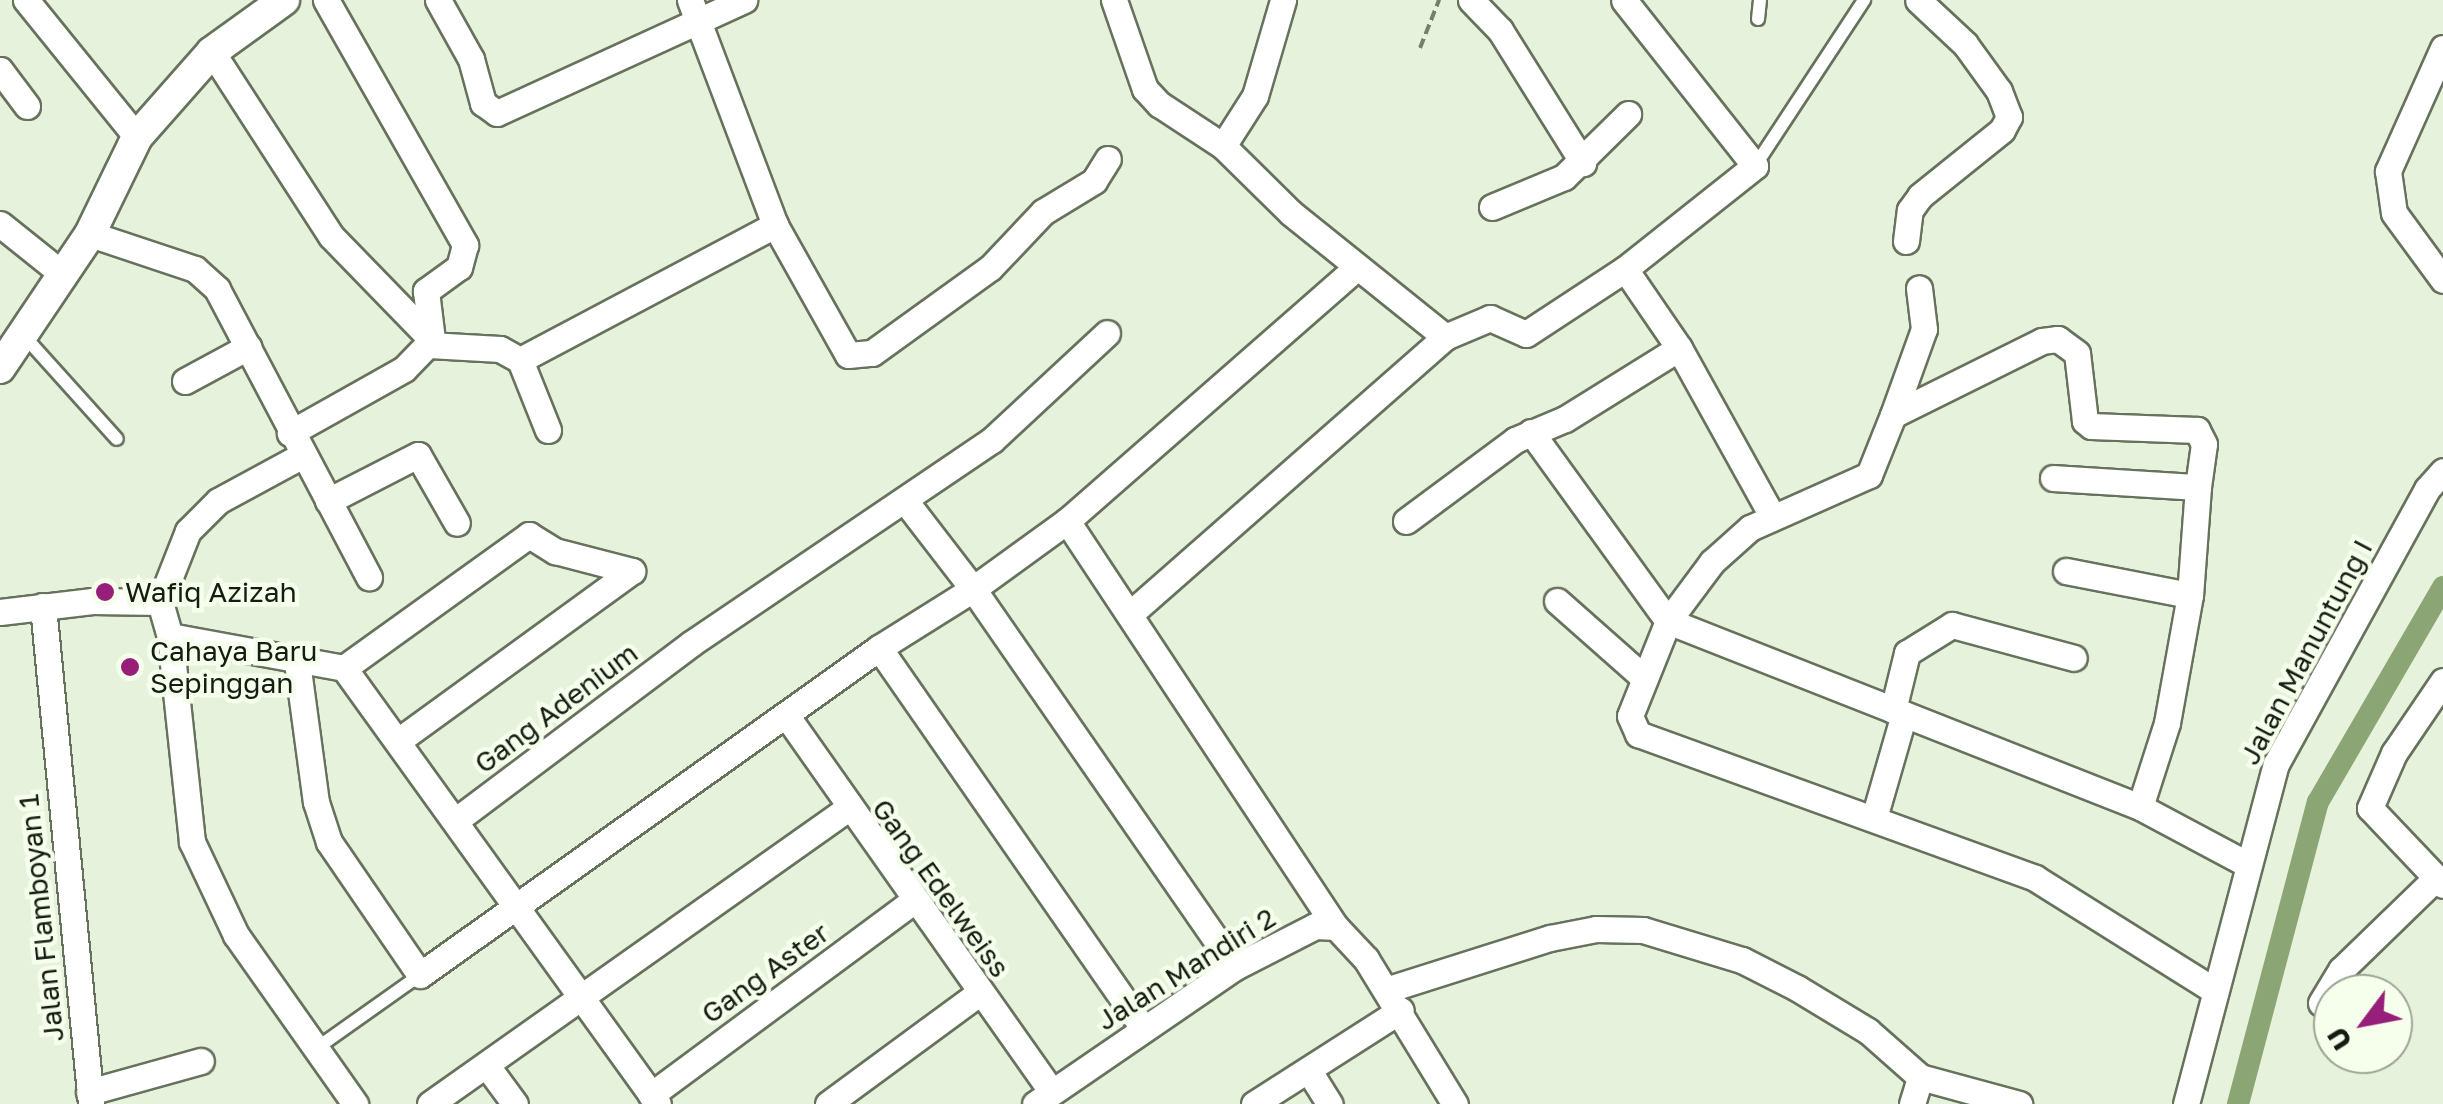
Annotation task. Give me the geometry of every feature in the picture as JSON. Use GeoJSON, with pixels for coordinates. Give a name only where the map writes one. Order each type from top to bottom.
{"type":"FeatureCollection","features":[{"type":"Feature","properties":{"kind":"street"},"geometry":{"type":"LineString","coordinates":[[8,355],[90,234],[137,137],[212,52],[284,0]]}},
{"type":"Feature","properties":{"kind":"street"},"geometry":{"type":"LineString","coordinates":[[326,0],[465,246],[459,267],[426,291],[431,343]]}},
{"type":"Feature","properties":{"kind":"street"},"geometry":{"type":"LineString","coordinates":[[438,0],[471,60],[482,103],[496,114],[694,9],[744,0]]}},
{"type":"Feature","properties":{"kind":"street"},"geometry":{"type":"LineString","coordinates":[[1114,0],[1146,89],[1223,146],[1357,266],[1445,337]]}},
{"type":"Feature","properties":{"kind":"street"},"geometry":{"type":"LineString","coordinates":[[1223,146],[1255,96],[1283,0]]}},
{"type":"Feature","properties":{"kind":"street"},"geometry":{"type":"LineString","coordinates":[[1471,0],[1500,30],[1583,163]]}},
{"type":"Feature","properties":{"kind":"street"},"geometry":{"type":"LineString","coordinates":[[1130,614],[1445,337],[1490,318],[1526,334],[1625,269],[1755,166],[1624,0]]}},
{"type":"Feature","properties":{"kind":"street"},"geometry":{"type":"LineString","coordinates":[[1906,241],[1910,210],[1920,196],[2002,130],[2009,117],[1966,44],[1918,0]]}},
{"type":"Feature","properties":{"kind":"street"},"geometry":{"type":"LineString","coordinates":[[30,1],[137,137]]}},
{"type":"Feature","properties":{"kind":"street"},"geometry":{"type":"LineString","coordinates":[[694,9],[775,225],[838,345],[860,357],[990,268],[1043,212],[1094,181],[1108,159]]}},
{"type":"Feature","properties":{"kind":"street"},"geometry":{"type":"LineString","coordinates":[[2443,48],[2388,171],[2394,213],[2443,280]]}},
{"type":"Feature","properties":{"kind":"street"},"geometry":{"type":"LineString","coordinates":[[212,52],[331,236],[431,343],[500,348],[520,360],[548,430]]}},
{"type":"Feature","properties":{"kind":"street"},"geometry":{"type":"LineString","coordinates":[[0,70],[27,106]]}},
{"type":"Feature","properties":{"kind":"street"},"geometry":{"type":"LineString","coordinates":[[1492,207],[1583,163],[1628,114]]}},
{"type":"Feature","properties":{"kind":"street"},"geometry":{"type":"LineString","coordinates":[[0,224],[64,275]]}},
{"type":"Feature","properties":{"kind":"street"},"geometry":{"type":"LineString","coordinates":[[520,360],[775,225]]}},
{"type":"Feature","properties":{"kind":"street"},"geometry":{"type":"LineString","coordinates":[[90,234],[195,269],[216,289],[369,577]]}},
{"type":"Feature","properties":{"kind":"street"},"geometry":{"type":"LineString","coordinates":[[297,662],[316,802],[329,842],[420,975],[879,648],[973,589],[1067,520],[1357,266]]}},
{"type":"Feature","properties":{"kind":"street"},"geometry":{"type":"LineString","coordinates":[[1625,269],[1679,348],[1771,514]]}},
{"type":"Feature","properties":{"kind":"street"},"geometry":{"type":"LineString","coordinates":[[1919,288],[1924,329],[1868,475],[1771,514],[1712,562],[1668,621],[1642,677],[1630,716],[1638,734],[1874,818],[2069,894],[2114,931],[2212,990]]}},
{"type":"Feature","properties":{"kind":"street","name":"Gang Adenium"},"geometry":{"type":"LineString","coordinates":[[455,821],[692,643],[906,502],[1022,414],[1106,333]]}},
{"type":"Feature","properties":{"kind":"street"},"geometry":{"type":"LineString","coordinates":[[1892,415],[2058,339],[2077,353],[2091,426],[2196,430],[2202,436],[2190,594],[2167,724],[2140,806]]}},
{"type":"Feature","properties":{"kind":"street"},"geometry":{"type":"LineString","coordinates":[[355,1104],[236,935],[192,842],[170,636],[160,602],[169,568],[208,511],[404,369],[431,343]]}},
{"type":"Feature","properties":{"kind":"street"},"geometry":{"type":"LineString","coordinates":[[186,381],[248,347]]}},
{"type":"Feature","properties":{"kind":"street"},"geometry":{"type":"LineString","coordinates":[[1406,521],[1531,432],[1566,419],[1679,348]]}},
{"type":"Feature","properties":{"kind":"street"},"geometry":{"type":"LineString","coordinates":[[1531,432],[1668,621],[2140,806],[2245,863]]}},
{"type":"Feature","properties":{"kind":"street"},"geometry":{"type":"LineString","coordinates":[[328,501],[418,455],[456,524]]}},
{"type":"Feature","properties":{"kind":"street","name":"Jalan Manuntung I"},"geometry":{"type":"LineString","coordinates":[[2186,1104],[2245,863],[2276,764],[2427,489],[2443,471]]}},
{"type":"Feature","properties":{"kind":"street"},"geometry":{"type":"LineString","coordinates":[[2053,478],[2198,487]]}},
{"type":"Feature","properties":{"kind":"street"},"geometry":{"type":"LineString","coordinates":[[906,502],[973,589],[1235,967]]}},
{"type":"Feature","properties":{"kind":"street"},"geometry":{"type":"LineString","coordinates":[[1067,520],[1336,927],[1395,1000],[1455,1104]]}},
{"type":"Feature","properties":{"kind":"street"},"geometry":{"type":"LineString","coordinates":[[170,636],[344,668],[529,535],[555,552],[632,571],[398,740]]}},
{"type":"Feature","properties":{"kind":"street"},"geometry":{"type":"LineString","coordinates":[[2066,570],[2190,594]]}},
{"type":"Feature","properties":{"kind":"street"},"geometry":{"type":"LineString","coordinates":[[1558,600],[1642,677]]}},
{"type":"Feature","properties":{"kind":"street"},"geometry":{"type":"LineString","coordinates":[[0,612],[43,606],[160,602]]}},
{"type":"Feature","properties":{"kind":"street","name":"Jalan Flamboyan 1"},"geometry":{"type":"LineString","coordinates":[[43,606],[85,1100]]}},
{"type":"Feature","properties":{"kind":"street"},"geometry":{"type":"LineString","coordinates":[[1874,818],[1899,712],[1907,653],[1952,625],[2074,658]]}},
{"type":"Feature","properties":{"kind":"street"},"geometry":{"type":"LineString","coordinates":[[879,648],[1142,1027]]}},
{"type":"Feature","properties":{"kind":"street"},"geometry":{"type":"LineString","coordinates":[[344,668],[654,1099]]}},
{"type":"Feature","properties":{"kind":"street"},"geometry":{"type":"LineString","coordinates":[[2339,974],[2440,881],[2370,808],[2394,753],[2443,682]]}},
{"type":"Feature","properties":{"kind":"street","name":"Gang Edelweiss"},"geometry":{"type":"LineString","coordinates":[[786,715],[847,809],[979,993],[1044,1098]]}},
{"type":"Feature","properties":{"kind":"street"},"geometry":{"type":"LineString","coordinates":[[430,1104],[847,809]]}},
{"type":"Feature","properties":{"kind":"street","name":"Gang Aster"},"geometry":{"type":"LineString","coordinates":[[654,1099],[915,900]]}},
{"type":"Feature","properties":{"kind":"street","name":"Jalan Mandiri 2"},"geometry":{"type":"LineString","coordinates":[[1044,1098],[1142,1027],[1235,967],[1314,926],[1336,927]]}},
{"type":"Feature","properties":{"kind":"street"},"geometry":{"type":"LineString","coordinates":[[1254,1104],[1309,1071],[1395,1000],[1550,938],[1596,928],[1644,930],[1742,960],[1868,1032],[1920,1077],[2018,1104]]}},
{"type":"Feature","properties":{"kind":"street"},"geometry":{"type":"LineString","coordinates":[[828,1104],[979,993]]}},
{"type":"Feature","properties":{"kind":"street"},"geometry":{"type":"LineString","coordinates":[[85,1100],[201,1061]]}},
{"type":"Feature","properties":{"kind":"street"},"geometry":{"type":"LineString","coordinates":[[487,1066],[515,1104]]}},
{"type":"Feature","properties":{"kind":"street"},"geometry":{"type":"LineString","coordinates":[[1309,1071],[1330,1104]]}},
{"type":"Feature","properties":{"kind":"street"},"geometry":{"type":"LineString","coordinates":[[1912,1104],[1920,1077]]}},
{"type":"Feature","properties":{"kind":"lane"},"geometry":{"type":"LineString","coordinates":[[1758,19],[1760,0]]}},
{"type":"Feature","properties":{"kind":"lane"},"geometry":{"type":"LineString","coordinates":[[1755,166],[1864,0]]}},
{"type":"Feature","properties":{"kind":"lane"},"geometry":{"type":"LineString","coordinates":[[8,355],[116,440]]}},
{"type":"Feature","properties":{"kind":"lane"},"geometry":{"type":"LineString","coordinates":[[317,1048],[420,975]]}},
{"type":"Feature","properties":{"kind":"path"},"geometry":{"type":"LineString","coordinates":[[1420,48],[1439,0]]}},
{"type":"Feature","properties":{"kind":"waterway"},"geometry":{"type":"LineString","coordinates":[[2238,1104],[2318,802],[2443,587]]}},
{"type":"Feature","properties":{"kind":"place","name":"Wafiq Azizah"},"geometry":{"type":"Point","coordinates":[105,592]}},
{"type":"Feature","properties":{"kind":"place","name":"Cahaya Baru Sepinggan"},"geometry":{"type":"Point","coordinates":[130,667]}}]}
